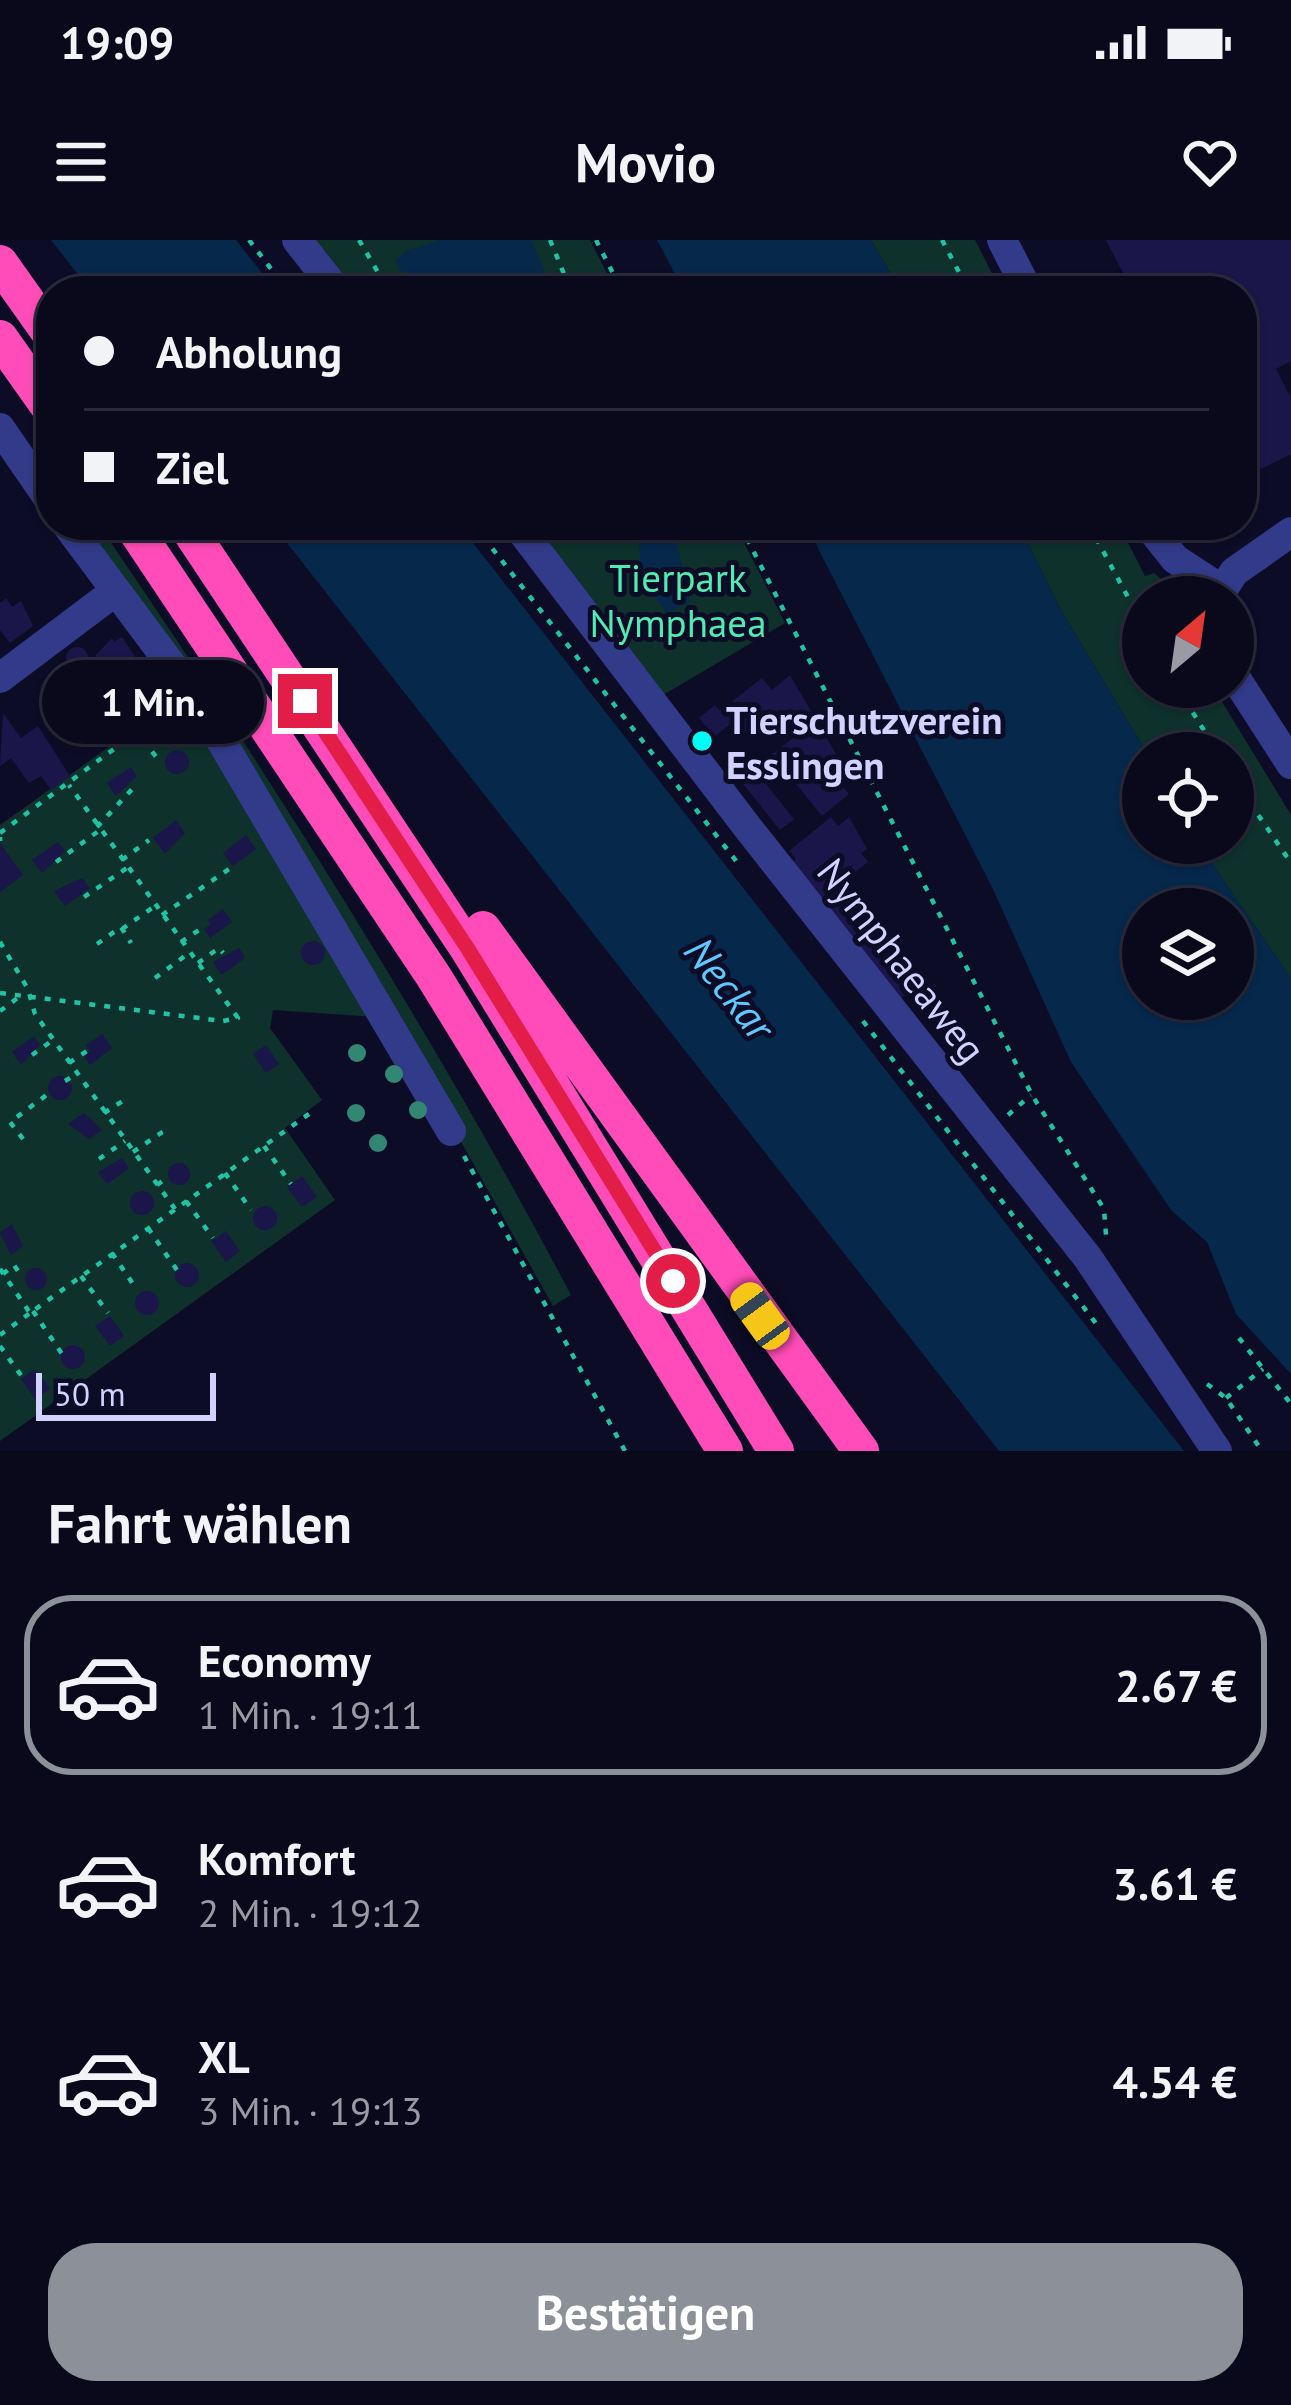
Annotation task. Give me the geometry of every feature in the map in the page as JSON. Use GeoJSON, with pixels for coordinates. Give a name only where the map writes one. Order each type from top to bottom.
{"type":"FeatureCollection","features":[{"type":"Feature","properties":{"kind":"highway"},"geometry":{"type":"LineString","coordinates":[[0,263],[36,313]]}},
{"type":"Feature","properties":{"kind":"highway"},"geometry":{"type":"LineString","coordinates":[[0,338],[36,389]]}},
{"type":"Feature","properties":{"kind":"highway"},"geometry":{"type":"LineString","coordinates":[[142,540],[434,977],[724,1451]]}},
{"type":"Feature","properties":{"kind":"highway"},"geometry":{"type":"LineString","coordinates":[[196,540],[480,968],[776,1451]]}},
{"type":"Feature","properties":{"kind":"highway"},"geometry":{"type":"LineString","coordinates":[[330,738],[438,863],[642,1155],[861,1451]]}},
{"type":"Feature","properties":{"kind":"street"},"geometry":{"type":"LineString","coordinates":[[297,240],[325,276]]}},
{"type":"Feature","properties":{"kind":"street"},"geometry":{"type":"LineString","coordinates":[[1002,240],[1020,276]]}},
{"type":"Feature","properties":{"kind":"street"},"geometry":{"type":"LineString","coordinates":[[0,428],[36,480]]}},
{"type":"Feature","properties":{"kind":"street"},"geometry":{"type":"LineString","coordinates":[[1231,576],[1291,532]]}},
{"type":"Feature","properties":{"kind":"street"},"geometry":{"type":"LineString","coordinates":[[77,540],[196,698],[451,1131]]}},
{"type":"Feature","properties":{"kind":"street","name":"Nymphaeaweg"},"geometry":{"type":"LineString","coordinates":[[529,540],[1088,1258],[1216,1451]]}},
{"type":"Feature","properties":{"kind":"street"},"geometry":{"type":"LineString","coordinates":[[1160,540],[1175,560],[1197,576]]}},
{"type":"Feature","properties":{"kind":"street"},"geometry":{"type":"LineString","coordinates":[[0,678],[113,593]]}},
{"type":"Feature","properties":{"kind":"street"},"geometry":{"type":"LineString","coordinates":[[1254,707],[1291,764]]}},
{"type":"Feature","properties":{"kind":"path"},"geometry":{"type":"LineString","coordinates":[[249,240],[277,276]]}},
{"type":"Feature","properties":{"kind":"path"},"geometry":{"type":"LineString","coordinates":[[359,240],[380,276]]}},
{"type":"Feature","properties":{"kind":"path"},"geometry":{"type":"LineString","coordinates":[[550,240],[565,276]]}},
{"type":"Feature","properties":{"kind":"path"},"geometry":{"type":"LineString","coordinates":[[596,240],[614,276]]}},
{"type":"Feature","properties":{"kind":"path"},"geometry":{"type":"LineString","coordinates":[[943,240],[961,276]]}},
{"type":"Feature","properties":{"kind":"path"},"geometry":{"type":"LineString","coordinates":[[485,540],[740,865]]}},
{"type":"Feature","properties":{"kind":"path"},"geometry":{"type":"LineString","coordinates":[[748,540],[1032,1095],[1104,1209],[1107,1233],[1088,1258]]}},
{"type":"Feature","properties":{"kind":"path"},"geometry":{"type":"LineString","coordinates":[[1097,540],[1122,586]]}},
{"type":"Feature","properties":{"kind":"path"},"geometry":{"type":"LineString","coordinates":[[0,837],[137,732],[160,762]]}},
{"type":"Feature","properties":{"kind":"path"},"geometry":{"type":"LineString","coordinates":[[0,993],[223,1022],[238,1018],[69,785]]}},
{"type":"Feature","properties":{"kind":"path"},"geometry":{"type":"LineString","coordinates":[[56,862],[99,828],[136,785]]}},
{"type":"Feature","properties":{"kind":"path"},"geometry":{"type":"LineString","coordinates":[[1254,809],[1291,863]]}},
{"type":"Feature","properties":{"kind":"path"},"geometry":{"type":"LineString","coordinates":[[122,860],[149,841]]}},
{"type":"Feature","properties":{"kind":"path"},"geometry":{"type":"LineString","coordinates":[[84,897],[127,868]]}},
{"type":"Feature","properties":{"kind":"path"},"geometry":{"type":"LineString","coordinates":[[162,915],[229,869]]}},
{"type":"Feature","properties":{"kind":"path"},"geometry":{"type":"LineString","coordinates":[[97,944],[155,906]]}},
{"type":"Feature","properties":{"kind":"path"},"geometry":{"type":"LineString","coordinates":[[181,942],[202,928]]}},
{"type":"Feature","properties":{"kind":"path"},"geometry":{"type":"LineString","coordinates":[[122,929],[131,943]]}},
{"type":"Feature","properties":{"kind":"path"},"geometry":{"type":"LineString","coordinates":[[0,942],[53,1040],[175,1209]]}},
{"type":"Feature","properties":{"kind":"path"},"geometry":{"type":"LineString","coordinates":[[198,963],[219,948],[223,953]]}},
{"type":"Feature","properties":{"kind":"path"},"geometry":{"type":"LineString","coordinates":[[155,978],[190,952]]}},
{"type":"Feature","properties":{"kind":"path"},"geometry":{"type":"LineString","coordinates":[[0,1011],[19,997]]}},
{"type":"Feature","properties":{"kind":"path"},"geometry":{"type":"LineString","coordinates":[[856,1011],[1106,1335]]}},
{"type":"Feature","properties":{"kind":"path"},"geometry":{"type":"LineString","coordinates":[[32,1055],[53,1040]]}},
{"type":"Feature","properties":{"kind":"path"},"geometry":{"type":"LineString","coordinates":[[69,1063],[87,1051]]}},
{"type":"Feature","properties":{"kind":"path"},"geometry":{"type":"LineString","coordinates":[[65,1081],[76,1074]]}},
{"type":"Feature","properties":{"kind":"path"},"geometry":{"type":"LineString","coordinates":[[23,1139],[10,1123],[52,1091]]}},
{"type":"Feature","properties":{"kind":"path"},"geometry":{"type":"LineString","coordinates":[[104,1113],[129,1096]]}},
{"type":"Feature","properties":{"kind":"path"},"geometry":{"type":"LineString","coordinates":[[0,1335],[313,1111]]}},
{"type":"Feature","properties":{"kind":"path"},"geometry":{"type":"LineString","coordinates":[[133,1152],[161,1133],[156,1126]]}},
{"type":"Feature","properties":{"kind":"path"},"geometry":{"type":"LineString","coordinates":[[451,1131],[625,1451]]}},
{"type":"Feature","properties":{"kind":"path"},"geometry":{"type":"LineString","coordinates":[[99,1159],[125,1141]]}},
{"type":"Feature","properties":{"kind":"path"},"geometry":{"type":"LineString","coordinates":[[264,1146],[292,1184]]}},
{"type":"Feature","properties":{"kind":"path"},"geometry":{"type":"LineString","coordinates":[[225,1173],[251,1210]]}},
{"type":"Feature","properties":{"kind":"path"},"geometry":{"type":"LineString","coordinates":[[149,1193],[168,1177]]}},
{"type":"Feature","properties":{"kind":"path"},"geometry":{"type":"LineString","coordinates":[[186,1201],[212,1238]]}},
{"type":"Feature","properties":{"kind":"path"},"geometry":{"type":"LineString","coordinates":[[148,1228],[179,1274]]}},
{"type":"Feature","properties":{"kind":"path"},"geometry":{"type":"LineString","coordinates":[[112,1253],[137,1290]]}},
{"type":"Feature","properties":{"kind":"path"},"geometry":{"type":"LineString","coordinates":[[20,1274],[14,1265],[1,1271],[64,1357]]}},
{"type":"Feature","properties":{"kind":"path"},"geometry":{"type":"LineString","coordinates":[[82,1276],[108,1313]]}},
{"type":"Feature","properties":{"kind":"path"},"geometry":{"type":"LineString","coordinates":[[1239,1338],[1291,1404]]}},
{"type":"Feature","properties":{"kind":"path"},"geometry":{"type":"LineString","coordinates":[[0,1346],[25,1382]]}},
{"type":"Feature","properties":{"kind":"path"},"geometry":{"type":"LineString","coordinates":[[1226,1398],[1263,1369]]}},
{"type":"Feature","properties":{"kind":"path"},"geometry":{"type":"LineString","coordinates":[[1216,1387],[1262,1451]]}},
{"type":"Feature","properties":{"kind":"green space"},"geometry":{"type":"Polygon","coordinates":[[[313,240],[590,240],[608,276],[341,276],[313,240]]]}},
{"type":"Feature","properties":{"kind":"green space"},"geometry":{"type":"Polygon","coordinates":[[[871,240],[975,240],[993,276],[892,276],[871,240]]]}},
{"type":"Feature","properties":{"kind":"green space"},"geometry":{"type":"Polygon","coordinates":[[[88,540],[109,540],[286,808],[462,1097],[571,1295],[553,1306],[460,1140],[88,540]]]}},
{"type":"Feature","properties":{"kind":"green space","name":"Tierpark Nymphaea"},"geometry":{"type":"Polygon","coordinates":[[[542,540],[743,540],[785,623],[658,698],[542,540]]]}},
{"type":"Feature","properties":{"kind":"green space"},"geometry":{"type":"Polygon","coordinates":[[[1026,540],[1127,540],[1145,576],[1122,576],[1122,708],[1226,708],[1240,732],[1134,732],[1059,607],[1026,540]]]}},
{"type":"Feature","properties":{"kind":"green space"},"geometry":{"type":"Polygon","coordinates":[[[184,693],[375,1017],[273,1010],[270,1028],[322,1100],[285,1128],[335,1200],[0,1441],[0,825],[184,693]]]}},
{"type":"Feature","properties":{"kind":"green space"},"geometry":{"type":"Polygon","coordinates":[[[1254,754],[1291,815],[1291,979],[1254,925],[1254,888],[1229,888],[1212,864],[1254,864],[1254,754]]]}},
{"type":"Feature","properties":{"kind":"water"},"geometry":{"type":"Polygon","coordinates":[[[51,240],[236,240],[264,276],[79,276],[51,240]]]}},
{"type":"Feature","properties":{"kind":"water"},"geometry":{"type":"Polygon","coordinates":[[[440,240],[531,240],[547,276],[422,276],[401,271],[395,261],[408,250],[440,240]]]}},
{"type":"Feature","properties":{"kind":"water"},"geometry":{"type":"Polygon","coordinates":[[[657,240],[871,240],[892,276],[676,276],[657,240]]]}},
{"type":"Feature","properties":{"kind":"water","name":"Neckar"},"geometry":{"type":"Polygon","coordinates":[[[285,540],[471,540],[1184,1451],[999,1451],[285,540]]]}},
{"type":"Feature","properties":{"kind":"water"},"geometry":{"type":"Polygon","coordinates":[[[636,540],[676,540],[690,602],[667,613],[642,581],[636,540]]]}},
{"type":"Feature","properties":{"kind":"water"},"geometry":{"type":"Polygon","coordinates":[[[814,540],[1026,540],[1059,607],[1134,732],[1122,732],[1122,864],[1212,864],[1229,888],[1122,888],[1122,1020],[1254,1020],[1254,925],[1291,979],[1291,1374],[1236,1314],[1207,1242],[1171,1210],[1071,1062],[992,887],[814,540]]]}},
{"type":"Feature","properties":{"kind":"building"},"geometry":{"type":"Polygon","coordinates":[[[1106,240],[1291,240],[1291,361],[1276,369],[1291,398],[1291,454],[1261,469],[1257,461],[1257,276],[1124,276],[1106,240]]]}},
{"type":"Feature","properties":{"kind":"building"},"geometry":{"type":"Polygon","coordinates":[[[6,598],[12,607],[21,601],[33,626],[10,643],[0,630],[0,603],[6,598]]]}},
{"type":"Feature","properties":{"kind":"building"},"geometry":{"type":"Polygon","coordinates":[[[122,637],[138,661],[114,684],[95,656],[112,638],[114,642],[122,637]]]}},
{"type":"Feature","properties":{"kind":"building"},"geometry":{"type":"Polygon","coordinates":[[[77,647],[88,658],[77,669],[66,658],[77,647]]]}},
{"type":"Feature","properties":{"kind":"building"},"geometry":{"type":"Polygon","coordinates":[[[57,675],[64,676],[87,708],[63,725],[40,693],[57,675]]]}},
{"type":"Feature","properties":{"kind":"building"},"geometry":{"type":"Polygon","coordinates":[[[790,675],[836,754],[824,764],[849,794],[822,816],[772,754],[796,736],[777,712],[739,737],[729,725],[714,737],[699,718],[715,705],[720,711],[762,678],[772,690],[790,675]]]}},
{"type":"Feature","properties":{"kind":"building"},"geometry":{"type":"Polygon","coordinates":[[[3,713],[21,738],[38,726],[70,776],[51,790],[41,776],[29,783],[11,758],[0,766],[3,713]]]}},
{"type":"Feature","properties":{"kind":"building"},"geometry":{"type":"Polygon","coordinates":[[[177,750],[189,762],[177,774],[165,762],[177,750]]]}},
{"type":"Feature","properties":{"kind":"building"},"geometry":{"type":"Polygon","coordinates":[[[750,764],[794,819],[780,830],[736,775],[750,764]]]}},
{"type":"Feature","properties":{"kind":"building"},"geometry":{"type":"Polygon","coordinates":[[[131,767],[137,776],[116,796],[107,783],[131,767]]]}},
{"type":"Feature","properties":{"kind":"building"},"geometry":{"type":"Polygon","coordinates":[[[831,817],[838,826],[849,817],[867,849],[861,853],[868,862],[849,877],[842,868],[838,872],[925,980],[900,999],[791,863],[796,859],[789,851],[831,817]]]}},
{"type":"Feature","properties":{"kind":"building"},"geometry":{"type":"Polygon","coordinates":[[[176,820],[185,833],[165,854],[153,838],[176,820]]]}},
{"type":"Feature","properties":{"kind":"building"},"geometry":{"type":"Polygon","coordinates":[[[246,835],[256,849],[233,866],[223,853],[246,835]]]}},
{"type":"Feature","properties":{"kind":"building"},"geometry":{"type":"Polygon","coordinates":[[[58,842],[65,851],[42,873],[32,860],[58,842]]]}},
{"type":"Feature","properties":{"kind":"building"},"geometry":{"type":"Polygon","coordinates":[[[0,843],[23,875],[0,892],[0,843]]]}},
{"type":"Feature","properties":{"kind":"building"},"geometry":{"type":"Polygon","coordinates":[[[82,878],[90,888],[65,906],[54,891],[82,878]]]}},
{"type":"Feature","properties":{"kind":"building"},"geometry":{"type":"Polygon","coordinates":[[[223,909],[232,922],[210,938],[204,929],[211,924],[208,920],[223,909]]]}},
{"type":"Feature","properties":{"kind":"building"},"geometry":{"type":"Polygon","coordinates":[[[313,941],[325,953],[313,965],[301,953],[313,941]]]}},
{"type":"Feature","properties":{"kind":"building"},"geometry":{"type":"Polygon","coordinates":[[[239,948],[245,958],[222,975],[213,962],[239,948]]]}},
{"type":"Feature","properties":{"kind":"building"},"geometry":{"type":"Polygon","coordinates":[[[102,1034],[112,1048],[90,1065],[84,1056],[90,1051],[86,1045],[102,1034]]]}},
{"type":"Feature","properties":{"kind":"building"},"geometry":{"type":"Polygon","coordinates":[[[34,1036],[40,1045],[21,1065],[12,1052],[34,1036]]]}},
{"type":"Feature","properties":{"kind":"building"},"geometry":{"type":"Polygon","coordinates":[[[266,1045],[279,1064],[266,1073],[253,1054],[266,1045]]]}},
{"type":"Feature","properties":{"kind":"building"},"geometry":{"type":"Polygon","coordinates":[[[60,1076],[72,1088],[60,1100],[48,1088],[60,1076]]]}},
{"type":"Feature","properties":{"kind":"building"},"geometry":{"type":"Polygon","coordinates":[[[84,1113],[102,1130],[89,1139],[68,1124],[84,1113]]]}},
{"type":"Feature","properties":{"kind":"building"},"geometry":{"type":"Polygon","coordinates":[[[122,1158],[129,1168],[107,1184],[98,1172],[122,1158]]]}},
{"type":"Feature","properties":{"kind":"building"},"geometry":{"type":"Polygon","coordinates":[[[179,1163],[190,1174],[179,1185],[168,1174],[179,1163]]]}},
{"type":"Feature","properties":{"kind":"building"},"geometry":{"type":"Polygon","coordinates":[[[302,1176],[317,1197],[302,1207],[287,1187],[302,1176]]]}},
{"type":"Feature","properties":{"kind":"building"},"geometry":{"type":"Polygon","coordinates":[[[142,1191],[154,1203],[142,1215],[130,1203],[142,1191]]]}},
{"type":"Feature","properties":{"kind":"building"},"geometry":{"type":"Polygon","coordinates":[[[265,1206],[277,1218],[265,1230],[253,1218],[265,1206]]]}},
{"type":"Feature","properties":{"kind":"building"},"geometry":{"type":"Polygon","coordinates":[[[12,1224],[23,1246],[11,1255],[0,1233],[12,1224]]]}},
{"type":"Feature","properties":{"kind":"building"},"geometry":{"type":"Polygon","coordinates":[[[226,1231],[240,1251],[226,1262],[211,1241],[226,1231]]]}},
{"type":"Feature","properties":{"kind":"building"},"geometry":{"type":"Polygon","coordinates":[[[187,1263],[199,1275],[187,1287],[175,1275],[187,1263]]]}},
{"type":"Feature","properties":{"kind":"building"},"geometry":{"type":"Polygon","coordinates":[[[36,1268],[47,1279],[36,1290],[25,1279],[36,1268]]]}},
{"type":"Feature","properties":{"kind":"building"},"geometry":{"type":"Polygon","coordinates":[[[147,1291],[159,1303],[147,1315],[135,1303],[147,1291]]]}},
{"type":"Feature","properties":{"kind":"building"},"geometry":{"type":"Polygon","coordinates":[[[110,1316],[124,1336],[110,1346],[95,1326],[110,1316]]]}},
{"type":"Feature","properties":{"kind":"building"},"geometry":{"type":"Polygon","coordinates":[[[73,1345],[85,1357],[73,1369],[61,1357],[73,1345]]]}},
{"type":"Feature","properties":{"kind":"building"},"geometry":{"type":"Polygon","coordinates":[[[35,1369],[50,1389],[35,1399],[21,1379],[35,1369]]]}},
{"type":"Feature","properties":{"kind":"place","name":"Tierschutzverein Esslingen"},"geometry":{"type":"Point","coordinates":[702,741]}},
{"type":"Feature","properties":{"kind":"route"},"geometry":{"type":"LineString","coordinates":[[305,701],[468,949],[673,1281]]}}]}
